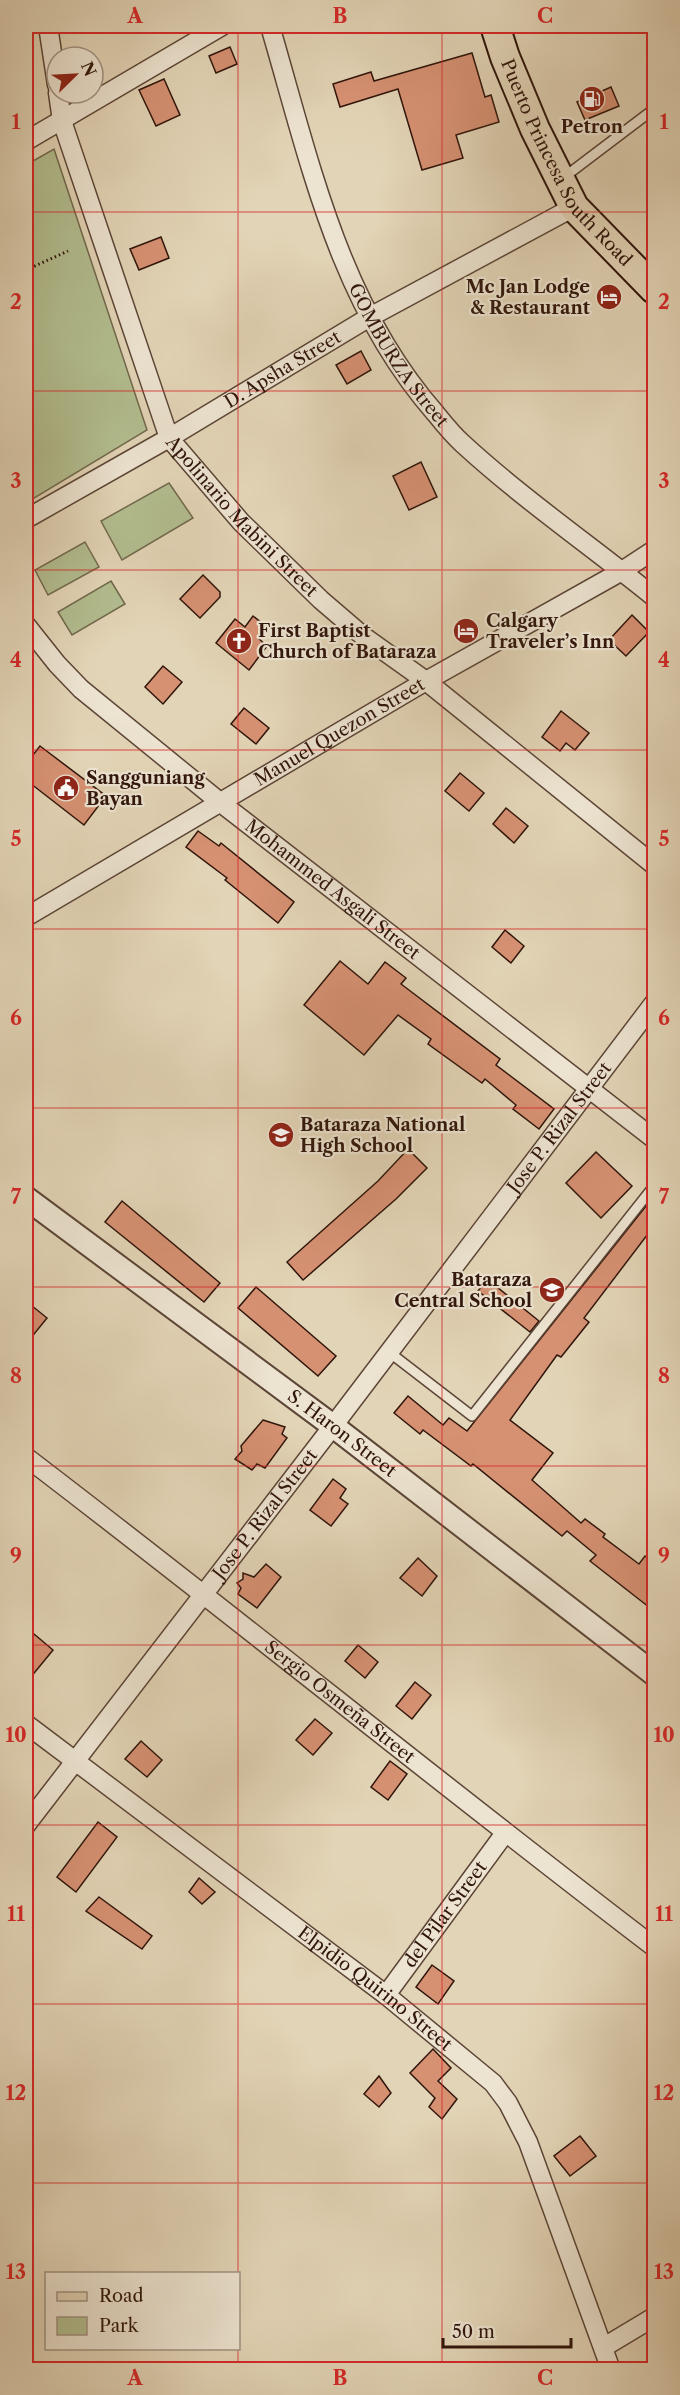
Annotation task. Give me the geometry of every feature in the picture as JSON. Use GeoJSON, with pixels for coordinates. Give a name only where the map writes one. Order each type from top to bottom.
{"type":"FeatureCollection","features":[{"type":"Feature","properties":{"kind":"main road","name":"Puerto Princesa South Road"},"geometry":{"type":"LineString","coordinates":[[495,26],[505,57],[531,118],[574,207],[654,289]]}},
{"type":"Feature","properties":{"kind":"street"},"geometry":{"type":"LineString","coordinates":[[48,26],[51,45]]}},
{"type":"Feature","properties":{"kind":"street"},"geometry":{"type":"LineString","coordinates":[[26,141],[222,26]]}},
{"type":"Feature","properties":{"kind":"street","name":"GOMBURZA Street"},"geometry":{"type":"LineString","coordinates":[[270,26],[321,200],[344,265],[368,318],[393,358],[421,397],[461,443],[654,597]]}},
{"type":"Feature","properties":{"kind":"street","name":"Apolinario Mabini Street"},"geometry":{"type":"LineString","coordinates":[[60,105],[62,121],[169,438],[241,522],[321,600],[363,636],[426,681],[654,864]]}},
{"type":"Feature","properties":{"kind":"street","name":"D. Apsha Street"},"geometry":{"type":"LineString","coordinates":[[26,519],[169,438],[368,318],[574,207]]}},
{"type":"Feature","properties":{"kind":"street","name":"Manuel Quezon Street"},"geometry":{"type":"LineString","coordinates":[[26,917],[426,681],[622,571],[654,550]]}},
{"type":"Feature","properties":{"kind":"street","name":"Mohammed Asgali Street"},"geometry":{"type":"LineString","coordinates":[[26,625],[57,664],[81,689],[221,803],[654,1139]]}},
{"type":"Feature","properties":{"kind":"street","name":"Jose P. Rizal Street"},"geometry":{"type":"LineString","coordinates":[[26,1825],[654,1003]]}},
{"type":"Feature","properties":{"kind":"street","name":"S. Haron Street"},"geometry":{"type":"LineString","coordinates":[[26,1198],[333,1426],[654,1674]]}},
{"type":"Feature","properties":{"kind":"street","name":"Sergio Osmeña Street"},"geometry":{"type":"LineString","coordinates":[[26,1457],[203,1592],[506,1833],[654,1947]]}},
{"type":"Feature","properties":{"kind":"street","name":"Elpidio Quirino Street"},"geometry":{"type":"LineString","coordinates":[[26,1724],[386,1995],[493,2083],[508,2103],[528,2142],[611,2370]]}},
{"type":"Feature","properties":{"kind":"street","name":"del Pilar Street"},"geometry":{"type":"LineString","coordinates":[[386,1995],[506,1833]]}},
{"type":"Feature","properties":{"kind":"street"},"geometry":{"type":"LineString","coordinates":[[604,2347],[654,2317]]}},
{"type":"Feature","properties":{"kind":"lane"},"geometry":{"type":"LineString","coordinates":[[560,180],[654,109]]}},
{"type":"Feature","properties":{"kind":"lane"},"geometry":{"type":"LineString","coordinates":[[389,1352],[472,1416],[654,1186]]}},
{"type":"Feature","properties":{"kind":"path"},"geometry":{"type":"LineString","coordinates":[[26,270],[68,251]]}},
{"type":"Feature","properties":{"kind":"green space"},"geometry":{"type":"Polygon","coordinates":[[[54,149],[147,430],[26,503],[26,165],[54,149]]]}},
{"type":"Feature","properties":{"kind":"green space"},"geometry":{"type":"Polygon","coordinates":[[[169,483],[193,518],[122,560],[101,521],[169,483]]]}},
{"type":"Feature","properties":{"kind":"green space"},"geometry":{"type":"Polygon","coordinates":[[[85,542],[99,567],[48,595],[35,570],[85,542]]]}},
{"type":"Feature","properties":{"kind":"green space"},"geometry":{"type":"Polygon","coordinates":[[[111,581],[125,604],[72,635],[58,612],[111,581]]]}},
{"type":"Feature","properties":{"kind":"building"},"geometry":{"type":"Polygon","coordinates":[[[230,47],[237,64],[216,73],[209,56],[230,47]]]}},
{"type":"Feature","properties":{"kind":"building"},"geometry":{"type":"Polygon","coordinates":[[[472,53],[485,97],[491,95],[499,122],[456,135],[463,158],[422,170],[398,89],[340,107],[333,84],[371,72],[374,81],[472,53]]]}},
{"type":"Feature","properties":{"kind":"building"},"geometry":{"type":"Polygon","coordinates":[[[164,79],[180,115],[156,126],[139,90],[164,79]]]}},
{"type":"Feature","properties":{"kind":"building"},"geometry":{"type":"Polygon","coordinates":[[[611,87],[619,106],[585,120],[577,102],[611,87]]]}},
{"type":"Feature","properties":{"kind":"building"},"geometry":{"type":"Polygon","coordinates":[[[161,237],[169,258],[139,270],[130,249],[161,237]]]}},
{"type":"Feature","properties":{"kind":"building"},"geometry":{"type":"Polygon","coordinates":[[[361,351],[371,370],[347,384],[336,365],[361,351]]]}},
{"type":"Feature","properties":{"kind":"building"},"geometry":{"type":"Polygon","coordinates":[[[421,462],[437,497],[409,510],[393,476],[421,462]]]}},
{"type":"Feature","properties":{"kind":"building"},"geometry":{"type":"Polygon","coordinates":[[[203,575],[220,592],[220,597],[200,618],[180,599],[203,575]]]}},
{"type":"Feature","properties":{"kind":"building"},"geometry":{"type":"Polygon","coordinates":[[[632,615],[649,632],[626,656],[609,640],[632,615]]]}},
{"type":"Feature","properties":{"kind":"building","name":"First Baptist Church of Bataraza"},"geometry":{"type":"Polygon","coordinates":[[[253,616],[267,627],[258,638],[267,646],[249,670],[216,643],[235,619],[245,627],[253,616]]]}},
{"type":"Feature","properties":{"kind":"building"},"geometry":{"type":"Polygon","coordinates":[[[163,666],[182,682],[163,704],[145,687],[163,666]]]}},
{"type":"Feature","properties":{"kind":"building"},"geometry":{"type":"Polygon","coordinates":[[[244,708],[269,728],[256,744],[231,724],[244,708]]]}},
{"type":"Feature","properties":{"kind":"building"},"geometry":{"type":"Polygon","coordinates":[[[561,711],[589,733],[575,750],[566,743],[560,751],[542,737],[561,711]]]}},
{"type":"Feature","properties":{"kind":"building","name":"Sangguniang Bayan"},"geometry":{"type":"Polygon","coordinates":[[[40,746],[106,796],[84,825],[26,780],[26,764],[40,746]]]}},
{"type":"Feature","properties":{"kind":"building"},"geometry":{"type":"Polygon","coordinates":[[[460,773],[484,793],[469,811],[445,791],[460,773]]]}},
{"type":"Feature","properties":{"kind":"building"},"geometry":{"type":"Polygon","coordinates":[[[506,808],[528,826],[514,843],[493,824],[506,808]]]}},
{"type":"Feature","properties":{"kind":"building"},"geometry":{"type":"Polygon","coordinates":[[[198,831],[219,846],[221,843],[294,902],[278,923],[225,880],[227,878],[186,847],[198,831]]]}},
{"type":"Feature","properties":{"kind":"building"},"geometry":{"type":"Polygon","coordinates":[[[505,930],[524,946],[511,963],[492,947],[505,930]]]}},
{"type":"Feature","properties":{"kind":"building"},"geometry":{"type":"Polygon","coordinates":[[[340,961],[368,984],[385,962],[406,978],[401,984],[500,1059],[496,1065],[554,1109],[539,1129],[513,1109],[516,1105],[485,1079],[482,1083],[428,1044],[431,1039],[398,1015],[364,1055],[304,1005],[340,961]]]}},
{"type":"Feature","properties":{"kind":"building"},"geometry":{"type":"Polygon","coordinates":[[[408,1149],[427,1168],[396,1199],[303,1280],[287,1262],[378,1181],[408,1149]]]}},
{"type":"Feature","properties":{"kind":"building"},"geometry":{"type":"Polygon","coordinates":[[[596,1152],[632,1186],[601,1218],[566,1183],[596,1152]]]}},
{"type":"Feature","properties":{"kind":"building"},"geometry":{"type":"Polygon","coordinates":[[[654,1196],[654,1226],[584,1318],[589,1322],[561,1357],[557,1355],[510,1420],[553,1453],[532,1480],[581,1523],[585,1519],[605,1534],[603,1537],[639,1564],[645,1556],[654,1563],[654,1611],[590,1561],[596,1555],[567,1531],[562,1536],[473,1464],[471,1466],[423,1430],[420,1434],[394,1413],[408,1396],[443,1425],[449,1418],[467,1431],[654,1196]]]}},
{"type":"Feature","properties":{"kind":"building"},"geometry":{"type":"Polygon","coordinates":[[[122,1201],[220,1283],[204,1302],[105,1222],[122,1201]]]}},
{"type":"Feature","properties":{"kind":"building"},"geometry":{"type":"Polygon","coordinates":[[[487,1279],[539,1321],[530,1332],[478,1291],[487,1279]]]}},
{"type":"Feature","properties":{"kind":"building"},"geometry":{"type":"Polygon","coordinates":[[[256,1287],[336,1356],[318,1376],[238,1308],[256,1287]]]}},
{"type":"Feature","properties":{"kind":"building"},"geometry":{"type":"Polygon","coordinates":[[[26,1301],[47,1318],[26,1344],[26,1301]]]}},
{"type":"Feature","properties":{"kind":"building"},"geometry":{"type":"Polygon","coordinates":[[[263,1420],[285,1427],[282,1434],[287,1438],[265,1468],[257,1464],[252,1470],[235,1459],[242,1451],[241,1446],[263,1420]]]}},
{"type":"Feature","properties":{"kind":"building"},"geometry":{"type":"Polygon","coordinates":[[[333,1479],[346,1489],[340,1498],[348,1504],[331,1526],[310,1510],[333,1479]]]}},
{"type":"Feature","properties":{"kind":"building"},"geometry":{"type":"Polygon","coordinates":[[[418,1558],[437,1576],[422,1596],[400,1578],[418,1558]]]}},
{"type":"Feature","properties":{"kind":"building"},"geometry":{"type":"Polygon","coordinates":[[[266,1564],[281,1577],[257,1608],[238,1594],[241,1588],[237,1583],[243,1579],[243,1573],[254,1577],[266,1564]]]}},
{"type":"Feature","properties":{"kind":"building"},"geometry":{"type":"Polygon","coordinates":[[[34,1634],[53,1650],[26,1683],[26,1644],[34,1634]]]}},
{"type":"Feature","properties":{"kind":"building"},"geometry":{"type":"Polygon","coordinates":[[[358,1645],[378,1662],[365,1678],[345,1661],[358,1645]]]}},
{"type":"Feature","properties":{"kind":"building"},"geometry":{"type":"Polygon","coordinates":[[[415,1682],[431,1695],[412,1719],[396,1706],[415,1682]]]}},
{"type":"Feature","properties":{"kind":"building"},"geometry":{"type":"Polygon","coordinates":[[[315,1719],[332,1733],[313,1755],[296,1740],[315,1719]]]}},
{"type":"Feature","properties":{"kind":"building"},"geometry":{"type":"Polygon","coordinates":[[[141,1741],[162,1760],[147,1777],[125,1759],[141,1741]]]}},
{"type":"Feature","properties":{"kind":"building"},"geometry":{"type":"Polygon","coordinates":[[[390,1761],[407,1774],[388,1800],[371,1787],[390,1761]]]}},
{"type":"Feature","properties":{"kind":"building"},"geometry":{"type":"Polygon","coordinates":[[[98,1822],[117,1837],[76,1892],[57,1877],[98,1822]]]}},
{"type":"Feature","properties":{"kind":"building"},"geometry":{"type":"Polygon","coordinates":[[[199,1878],[215,1892],[202,1904],[189,1892],[199,1878]]]}},
{"type":"Feature","properties":{"kind":"building"},"geometry":{"type":"Polygon","coordinates":[[[99,1897],[152,1936],[142,1949],[86,1911],[99,1897]]]}},
{"type":"Feature","properties":{"kind":"building"},"geometry":{"type":"Polygon","coordinates":[[[432,1965],[454,1981],[438,2004],[416,1987],[432,1965]]]}},
{"type":"Feature","properties":{"kind":"building"},"geometry":{"type":"Polygon","coordinates":[[[433,2049],[451,2068],[438,2081],[457,2099],[442,2119],[429,2107],[435,2098],[410,2073],[433,2049]]]}},
{"type":"Feature","properties":{"kind":"building"},"geometry":{"type":"Polygon","coordinates":[[[379,2076],[391,2093],[379,2107],[364,2094],[379,2076]]]}},
{"type":"Feature","properties":{"kind":"building"},"geometry":{"type":"Polygon","coordinates":[[[580,2136],[596,2156],[570,2176],[554,2156],[580,2136]]]}},
{"type":"Feature","properties":{"kind":"place","name":"Petron"},"geometry":{"type":"Point","coordinates":[592,99]}},
{"type":"Feature","properties":{"kind":"place","name":"Mc Jan Lodge & Restaurant"},"geometry":{"type":"Point","coordinates":[609,297]}},
{"type":"Feature","properties":{"kind":"place","name":"Calgary Traveler’s Inn"},"geometry":{"type":"Point","coordinates":[466,631]}},
{"type":"Feature","properties":{"kind":"place","name":"First Baptist Church of Bataraza"},"geometry":{"type":"Point","coordinates":[239,641]}},
{"type":"Feature","properties":{"kind":"place","name":"Sangguniang Bayan"},"geometry":{"type":"Point","coordinates":[66,788]}},
{"type":"Feature","properties":{"kind":"place","name":"Bataraza National High School"},"geometry":{"type":"Point","coordinates":[281,1135]}},
{"type":"Feature","properties":{"kind":"place","name":"Bataraza Central School"},"geometry":{"type":"Point","coordinates":[552,1290]}}]}
